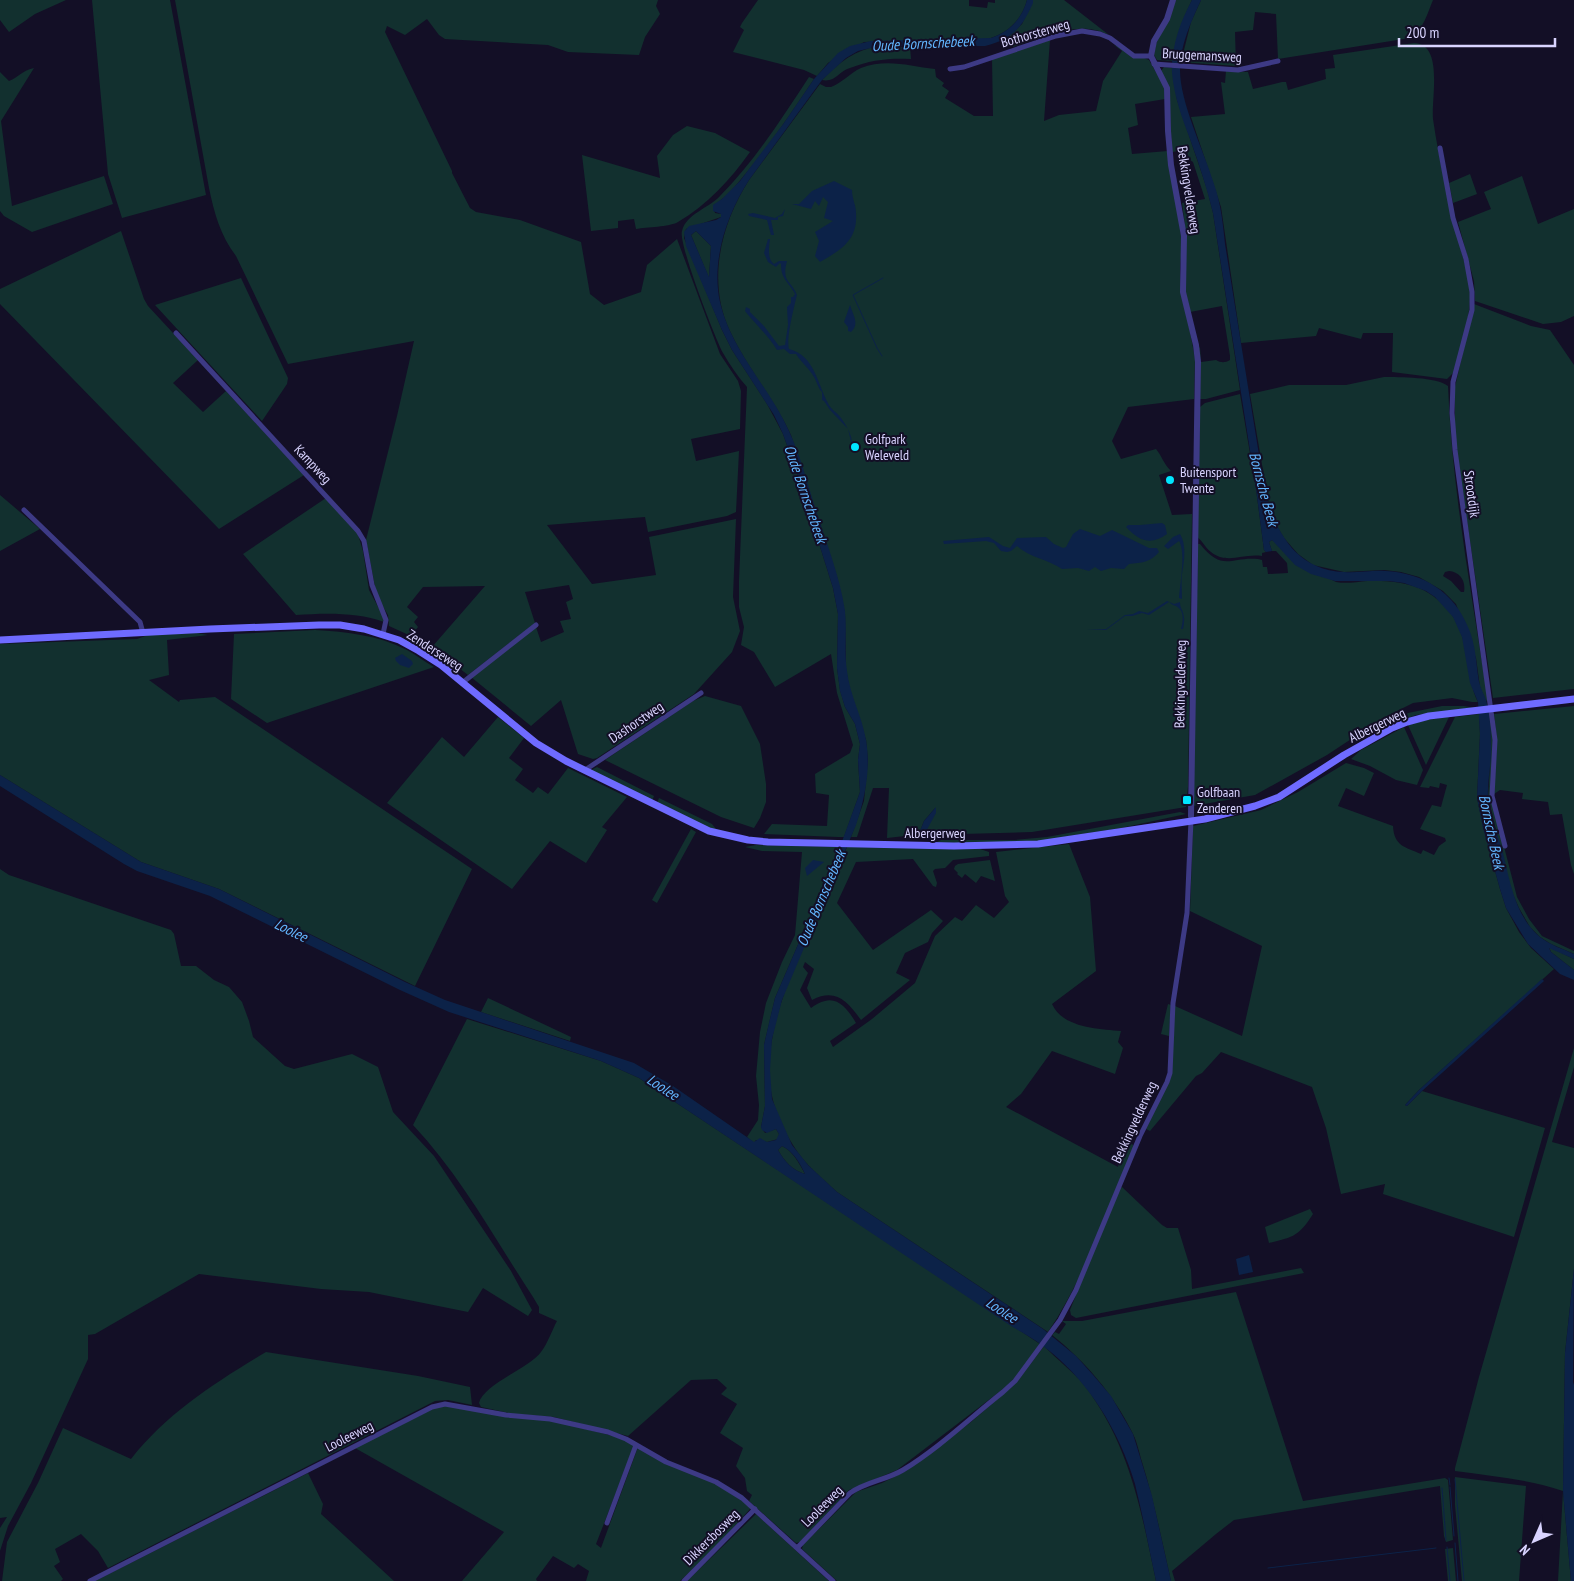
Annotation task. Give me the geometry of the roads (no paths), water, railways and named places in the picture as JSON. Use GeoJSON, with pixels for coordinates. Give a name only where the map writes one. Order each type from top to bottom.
{"type":"FeatureCollection","features":[{"type":"Feature","properties":{"kind":"main road","name":"Zenderseweg"},"geometry":{"type":"LineString","coordinates":[[0,640],[326,624],[348,626],[383,634],[419,651],[441,665],[536,743],[566,761],[709,831],[725,836]]}},
{"type":"Feature","properties":{"kind":"main road","name":"Albergerweg"},"geometry":{"type":"LineString","coordinates":[[725,836],[768,842],[850,845],[954,846],[1038,844],[1191,819],[1255,806],[1279,797],[1344,755],[1392,728],[1429,716],[1574,699]]}},
{"type":"Feature","properties":{"kind":"street"},"geometry":{"type":"LineString","coordinates":[[1151,56],[1154,41],[1167,20],[1173,0]]}},
{"type":"Feature","properties":{"kind":"street","name":"Bothorsterweg"},"geometry":{"type":"LineString","coordinates":[[950,69],[964,67],[1056,36],[1082,31],[1100,34],[1117,43],[1134,56],[1151,56]]}},
{"type":"Feature","properties":{"kind":"street","name":"Bekkingvelderweg"},"geometry":{"type":"LineString","coordinates":[[1040,1348],[1060,1320],[1076,1290],[1140,1136],[1167,1082],[1170,1073],[1173,1003],[1187,913],[1191,819],[1198,362],[1196,345],[1183,292],[1184,236],[1171,165],[1167,88],[1151,56]]}},
{"type":"Feature","properties":{"kind":"street","name":"Bruggemansweg"},"geometry":{"type":"LineString","coordinates":[[1154,64],[1238,70],[1278,61]]}},
{"type":"Feature","properties":{"kind":"street","name":"Strootdijk"},"geometry":{"type":"LineString","coordinates":[[1440,148],[1451,210],[1466,259],[1472,292],[1472,310],[1453,382],[1452,413],[1455,450],[1496,748],[1492,796],[1505,846]]}},
{"type":"Feature","properties":{"kind":"street","name":"Kampweg"},"geometry":{"type":"LineString","coordinates":[[176,333],[358,531],[364,541],[372,586],[386,620],[383,634]]}},
{"type":"Feature","properties":{"kind":"street"},"geometry":{"type":"LineString","coordinates":[[24,510],[140,622],[143,632]]}},
{"type":"Feature","properties":{"kind":"street"},"geometry":{"type":"LineString","coordinates":[[462,682],[536,625]]}},
{"type":"Feature","properties":{"kind":"street","name":"Dashorstweg"},"geometry":{"type":"LineString","coordinates":[[585,770],[701,693]]}},
{"type":"Feature","properties":{"kind":"street","name":"Looleeweg"},"geometry":{"type":"LineString","coordinates":[[90,1581],[432,1407],[445,1404],[506,1416],[550,1419],[608,1432],[626,1439],[666,1462],[727,1488],[755,1509],[798,1547],[850,1493],[857,1488],[888,1478],[903,1470],[1003,1392],[1015,1381],[1040,1348]]}},
{"type":"Feature","properties":{"kind":"street"},"geometry":{"type":"LineString","coordinates":[[607,1523],[636,1445]]}},
{"type":"Feature","properties":{"kind":"street","name":"Dikkersbosweg"},"geometry":{"type":"LineString","coordinates":[[684,1581],[755,1509]]}},
{"type":"Feature","properties":{"kind":"street"},"geometry":{"type":"LineString","coordinates":[[798,1547],[833,1581]]}},
{"type":"Feature","properties":{"kind":"water"},"geometry":{"type":"Polygon","coordinates":[[[1027,0],[1033,0],[1025,19],[1015,31],[1002,40],[985,46],[879,46],[858,51],[846,58],[822,80],[749,180],[728,222],[719,254],[718,286],[725,320],[741,352],[789,431],[801,461],[833,561],[845,611],[847,671],[864,731],[868,762],[862,804],[856,825],[782,1000],[772,1039],[770,1070],[772,1099],[792,1145],[808,1165],[837,1192],[1043,1329],[1076,1356],[1111,1396],[1133,1434],[1152,1496],[1171,1581],[1156,1581],[1135,1484],[1129,1464],[1111,1426],[1074,1374],[1035,1340],[1011,1326],[639,1078],[601,1061],[449,1012],[400,990],[210,896],[137,871],[0,786],[0,775],[141,862],[219,889],[445,1000],[634,1063],[673,1086],[754,1142],[760,1138],[767,1142],[776,1140],[779,1134],[776,1129],[767,1133],[761,1127],[765,1106],[764,1045],[775,998],[840,847],[860,792],[858,760],[860,744],[855,724],[845,707],[840,691],[837,668],[838,614],[833,588],[797,473],[774,415],[732,350],[722,330],[686,246],[684,232],[689,226],[716,220],[721,217],[721,214],[713,211],[713,205],[740,181],[784,123],[814,79],[838,53],[850,46],[871,41],[991,38],[1004,32],[1014,24],[1025,7],[1027,0]],[[696,231],[691,235],[709,277],[711,246],[696,231]],[[782,1146],[778,1150],[786,1162],[805,1174],[796,1158],[782,1146]]]}},
{"type":"Feature","properties":{"kind":"water","name":"Bornsche Beek"},"geometry":{"type":"Polygon","coordinates":[[[1192,0],[1201,0],[1184,43],[1180,61],[1181,83],[1188,112],[1210,171],[1220,206],[1268,502],[1281,532],[1289,544],[1299,555],[1312,564],[1344,572],[1386,571],[1425,580],[1446,594],[1462,615],[1473,640],[1479,682],[1486,700],[1491,751],[1488,798],[1514,896],[1524,918],[1540,937],[1552,945],[1574,954],[1574,959],[1549,948],[1551,952],[1574,970],[1574,980],[1560,974],[1528,944],[1506,908],[1483,828],[1477,798],[1480,734],[1478,702],[1470,683],[1462,637],[1453,617],[1435,597],[1426,591],[1404,583],[1389,581],[1335,581],[1311,574],[1295,565],[1272,540],[1269,542],[1272,551],[1266,552],[1264,550],[1213,213],[1203,176],[1179,107],[1173,82],[1172,63],[1175,44],[1180,26],[1192,0]]]}},
{"type":"Feature","properties":{"kind":"water"},"geometry":{"type":"Polygon","coordinates":[[[834,181],[852,190],[856,222],[847,243],[820,262],[815,256],[819,241],[815,232],[833,221],[824,218],[828,202],[823,197],[819,206],[815,201],[811,209],[792,204],[799,204],[812,191],[834,181]]]}},
{"type":"Feature","properties":{"kind":"water"},"geometry":{"type":"Polygon","coordinates":[[[785,209],[783,216],[778,217],[778,220],[771,220],[774,235],[771,235],[767,220],[749,216],[748,214],[753,213],[775,218],[782,214],[785,209]]]}},
{"type":"Feature","properties":{"kind":"water"},"geometry":{"type":"Polygon","coordinates":[[[768,239],[770,239],[770,259],[774,264],[779,261],[787,261],[786,278],[797,295],[789,331],[789,349],[805,358],[810,364],[829,405],[848,429],[822,400],[822,392],[814,377],[796,354],[790,354],[784,349],[777,350],[745,311],[746,307],[750,309],[750,312],[764,326],[779,346],[785,345],[788,325],[787,307],[791,303],[791,297],[795,294],[784,277],[781,264],[776,267],[768,262],[764,253],[768,239]]]}},
{"type":"Feature","properties":{"kind":"water"},"geometry":{"type":"Polygon","coordinates":[[[850,305],[855,323],[854,329],[851,332],[848,331],[848,327],[844,322],[850,305]]]}},
{"type":"Feature","properties":{"kind":"water"},"geometry":{"type":"Polygon","coordinates":[[[1162,523],[1165,525],[1167,534],[1150,541],[1140,539],[1126,527],[1128,525],[1162,523]]]}},
{"type":"Feature","properties":{"kind":"water"},"geometry":{"type":"Polygon","coordinates":[[[1080,529],[1100,536],[1112,530],[1149,548],[1157,548],[1159,552],[1149,560],[1129,564],[1124,569],[1111,568],[1101,571],[1095,567],[1089,571],[1078,568],[1062,569],[1017,546],[1007,552],[1001,551],[994,543],[986,541],[944,544],[943,541],[989,537],[1010,548],[1017,538],[1046,537],[1054,544],[1063,548],[1066,547],[1073,534],[1080,529]]]}},
{"type":"Feature","properties":{"kind":"water"},"geometry":{"type":"Polygon","coordinates":[[[1180,534],[1184,548],[1182,599],[1179,598],[1182,560],[1181,546],[1179,541],[1168,549],[1164,546],[1173,537],[1180,534]]]}},
{"type":"Feature","properties":{"kind":"water"},"geometry":{"type":"Polygon","coordinates":[[[1167,601],[1174,604],[1180,602],[1184,617],[1183,629],[1181,629],[1183,620],[1181,611],[1169,602],[1149,615],[1142,613],[1125,616],[1106,630],[1087,629],[1106,629],[1125,615],[1139,611],[1148,613],[1167,601]]]}},
{"type":"Feature","properties":{"kind":"water"},"geometry":{"type":"Polygon","coordinates":[[[402,654],[412,661],[413,664],[409,668],[400,665],[396,661],[395,658],[402,654]]]}},
{"type":"Feature","properties":{"kind":"water"},"geometry":{"type":"Polygon","coordinates":[[[936,807],[936,813],[924,835],[914,835],[915,832],[920,831],[924,821],[936,807]]]}},
{"type":"Feature","properties":{"kind":"water"},"geometry":{"type":"Polygon","coordinates":[[[813,860],[824,862],[807,876],[805,868],[813,860]]]}},
{"type":"Feature","properties":{"kind":"water"},"geometry":{"type":"Polygon","coordinates":[[[1542,979],[1544,981],[1407,1106],[1405,1105],[1419,1090],[1542,979]]]}},
{"type":"Feature","properties":{"kind":"water"},"geometry":{"type":"Polygon","coordinates":[[[1249,1255],[1253,1272],[1239,1275],[1236,1259],[1249,1255]]]}},
{"type":"Feature","properties":{"kind":"water"},"geometry":{"type":"Polygon","coordinates":[[[1574,1269],[1574,1581],[1571,1581],[1563,1491],[1565,1353],[1574,1269]]]}},
{"type":"Feature","properties":{"kind":"waterway"},"geometry":{"type":"LineString","coordinates":[[882,356],[853,295],[883,278]]}},
{"type":"Feature","properties":{"kind":"waterway"},"geometry":{"type":"LineString","coordinates":[[1449,1478],[1450,1485]]}},
{"type":"Feature","properties":{"kind":"waterway"},"geometry":{"type":"LineString","coordinates":[[1455,1479],[1464,1581]]}},
{"type":"Feature","properties":{"kind":"waterway"},"geometry":{"type":"LineString","coordinates":[[1450,1487],[1454,1536]]}},
{"type":"Feature","properties":{"kind":"waterway"},"geometry":{"type":"LineString","coordinates":[[1442,1488],[1446,1540]]}},
{"type":"Feature","properties":{"kind":"waterway"},"geometry":{"type":"LineString","coordinates":[[1455,1543],[1458,1581]]}},
{"type":"Feature","properties":{"kind":"waterway"},"geometry":{"type":"LineString","coordinates":[[1447,1547],[1450,1581]]}},
{"type":"Feature","properties":{"kind":"waterway"},"geometry":{"type":"LineString","coordinates":[[1268,1568],[1436,1548]]}},
{"type":"Feature","properties":{"kind":"place","name":"Golfpark Weleveld"},"geometry":{"type":"Point","coordinates":[855,447]}},
{"type":"Feature","properties":{"kind":"place","name":"Buitensport Twente"},"geometry":{"type":"Point","coordinates":[1170,480]}},
{"type":"Feature","properties":{"kind":"place","name":"Golfbaan Zenderen"},"geometry":{"type":"Point","coordinates":[1187,800]}},
{"type":"Feature","properties":{"kind":"water label","name":"Oude Bornschebeek"},"geometry":{"type":"Point","coordinates":[923,43]}},
{"type":"Feature","properties":{"kind":"water label","name":"Oude Bornschebeek"},"geometry":{"type":"Point","coordinates":[806,494]}},
{"type":"Feature","properties":{"kind":"water label","name":"Oude Bornschebeek"},"geometry":{"type":"Point","coordinates":[821,898]}},
{"type":"Feature","properties":{"kind":"water label","name":"Loolee"},"geometry":{"type":"Point","coordinates":[291,930]}},
{"type":"Feature","properties":{"kind":"water label","name":"Loolee"},"geometry":{"type":"Point","coordinates":[663,1087]}},
{"type":"Feature","properties":{"kind":"water label","name":"Loolee"},"geometry":{"type":"Point","coordinates":[1002,1310]}}]}
